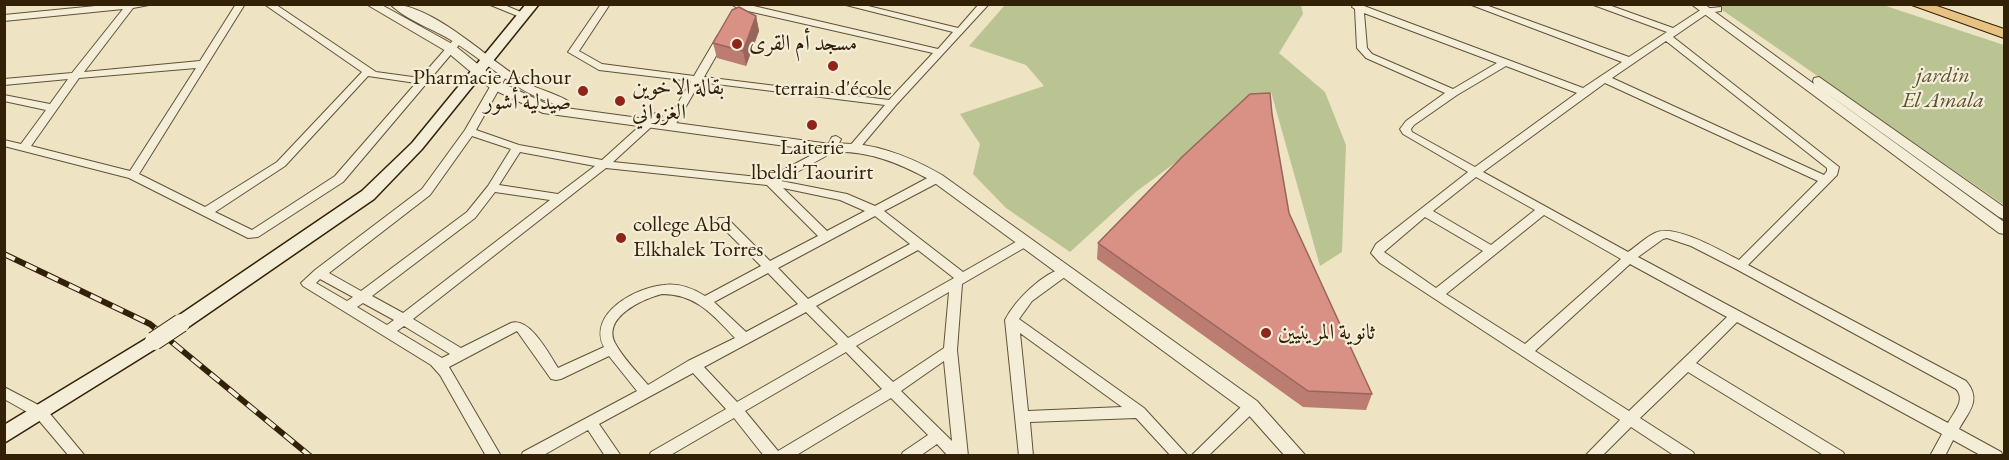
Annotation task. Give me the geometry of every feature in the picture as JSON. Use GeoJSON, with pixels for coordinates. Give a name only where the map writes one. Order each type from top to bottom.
{"type":"FeatureCollection","features":[{"type":"Feature","properties":{"kind":"main road"},"geometry":{"type":"LineString","coordinates":[[1916,4],[2004,34]]}},
{"type":"Feature","properties":{"kind":"main road"},"geometry":{"type":"LineString","coordinates":[[4,435],[154,341],[368,195],[417,146],[528,10]]}},
{"type":"Feature","properties":{"kind":"street"},"geometry":{"type":"LineString","coordinates":[[4,18],[150,4]]}},
{"type":"Feature","properties":{"kind":"street"},"geometry":{"type":"LineString","coordinates":[[133,175],[241,4]]}},
{"type":"Feature","properties":{"kind":"street"},"geometry":{"type":"LineString","coordinates":[[268,4],[368,71],[383,78],[423,81]]}},
{"type":"Feature","properties":{"kind":"street"},"geometry":{"type":"LineString","coordinates":[[371,4],[454,44]]}},
{"type":"Feature","properties":{"kind":"street"},"geometry":{"type":"LineString","coordinates":[[395,4],[481,65],[502,73],[543,97],[652,121]]}},
{"type":"Feature","properties":{"kind":"street"},"geometry":{"type":"LineString","coordinates":[[492,4],[528,10]]}},
{"type":"Feature","properties":{"kind":"street"},"geometry":{"type":"LineString","coordinates":[[606,4],[573,52],[576,56],[599,67],[892,103]]}},
{"type":"Feature","properties":{"kind":"street"},"geometry":{"type":"LineString","coordinates":[[846,4],[960,31]]}},
{"type":"Feature","properties":{"kind":"street"},"geometry":{"type":"LineString","coordinates":[[969,4],[983,6]]}},
{"type":"Feature","properties":{"kind":"street"},"geometry":{"type":"LineString","coordinates":[[1473,4],[1629,61]]}},
{"type":"Feature","properties":{"kind":"street"},"geometry":{"type":"LineString","coordinates":[[1595,4],[1670,34],[1833,167],[1833,172],[1740,266]]}},
{"type":"Feature","properties":{"kind":"street"},"geometry":{"type":"LineString","coordinates":[[24,148],[76,75],[132,5]]}},
{"type":"Feature","properties":{"kind":"street"},"geometry":{"type":"LineString","coordinates":[[770,182],[841,145],[892,103],[983,6]]}},
{"type":"Feature","properties":{"kind":"street"},"geometry":{"type":"LineString","coordinates":[[1453,93],[1369,56],[1362,48],[1358,6],[1586,93]]}},
{"type":"Feature","properties":{"kind":"street"},"geometry":{"type":"LineString","coordinates":[[1688,456],[1384,260],[1377,253],[1380,246],[1474,172],[1708,7]]}},
{"type":"Feature","properties":{"kind":"street"},"geometry":{"type":"LineString","coordinates":[[1708,7],[2004,214]]}},
{"type":"Feature","properties":{"kind":"street"},"geometry":{"type":"LineString","coordinates":[[1708,7],[2004,229]]}},
{"type":"Feature","properties":{"kind":"street"},"geometry":{"type":"LineString","coordinates":[[672,123],[736,13],[940,52]]}},
{"type":"Feature","properties":{"kind":"street"},"geometry":{"type":"LineString","coordinates":[[4,142],[133,175],[248,234],[260,231],[339,179],[454,44]]}},
{"type":"Feature","properties":{"kind":"street"},"geometry":{"type":"LineString","coordinates":[[1505,63],[1453,93],[1405,129],[1418,140],[1629,258],[1996,456]]}},
{"type":"Feature","properties":{"kind":"street"},"geometry":{"type":"LineString","coordinates":[[4,82],[204,64]]}},
{"type":"Feature","properties":{"kind":"street"},"geometry":{"type":"LineString","coordinates":[[481,65],[495,85],[548,110],[841,145],[892,157],[914,165],[937,178],[1251,406],[1297,456]]}},
{"type":"Feature","properties":{"kind":"street"},"geometry":{"type":"LineString","coordinates":[[205,213],[281,164],[368,71]]}},
{"type":"Feature","properties":{"kind":"street"},"geometry":{"type":"LineString","coordinates":[[494,456],[441,365],[308,285],[309,280],[426,192],[470,131],[502,73]]}},
{"type":"Feature","properties":{"kind":"street"},"geometry":{"type":"LineString","coordinates":[[1605,80],[1825,180]]}},
{"type":"Feature","properties":{"kind":"street"},"geometry":{"type":"LineString","coordinates":[[4,98],[53,108]]}},
{"type":"Feature","properties":{"kind":"street"},"geometry":{"type":"LineString","coordinates":[[387,332],[604,164],[652,121]]}},
{"type":"Feature","properties":{"kind":"street"},"geometry":{"type":"LineString","coordinates":[[470,131],[517,148],[604,164],[770,182],[828,193],[876,211],[920,244],[960,282]]}},
{"type":"Feature","properties":{"kind":"street"},"geometry":{"type":"LineString","coordinates":[[347,308],[471,214],[492,188],[517,148]]}},
{"type":"Feature","properties":{"kind":"street"},"geometry":{"type":"LineString","coordinates":[[706,300],[937,178]]}},
{"type":"Feature","properties":{"kind":"street"},"geometry":{"type":"LineString","coordinates":[[770,182],[826,237]]}},
{"type":"Feature","properties":{"kind":"street"},"geometry":{"type":"LineString","coordinates":[[492,188],[560,198]]}},
{"type":"Feature","properties":{"kind":"street"},"geometry":{"type":"LineString","coordinates":[[1437,294],[1543,210]]}},
{"type":"Feature","properties":{"kind":"street"},"geometry":{"type":"LineString","coordinates":[[1424,211],[1491,251]]}},
{"type":"Feature","properties":{"kind":"street"},"geometry":{"type":"LineString","coordinates":[[723,221],[959,456]]}},
{"type":"Feature","properties":{"kind":"street"},"geometry":{"type":"LineString","coordinates":[[1526,351],[1629,258],[1660,235],[1668,234],[1695,243],[1740,266],[1961,385],[1967,392],[1968,399],[1937,456]]}},
{"type":"Feature","properties":{"kind":"street"},"geometry":{"type":"LineString","coordinates":[[656,456],[960,282],[1025,242]]}},
{"type":"Feature","properties":{"kind":"street"},"geometry":{"type":"LineString","coordinates":[[528,456],[920,244]]}},
{"type":"Feature","properties":{"kind":"street"},"geometry":{"type":"LineString","coordinates":[[1026,456],[1012,320],[1015,311],[1030,296],[1065,271]]}},
{"type":"Feature","properties":{"kind":"street"},"geometry":{"type":"LineString","coordinates":[[319,273],[403,319],[460,354]]}},
{"type":"Feature","properties":{"kind":"street"},"geometry":{"type":"LineString","coordinates":[[959,456],[950,350],[960,282]]}},
{"type":"Feature","properties":{"kind":"street"},"geometry":{"type":"LineString","coordinates":[[646,392],[612,349],[606,335],[609,322],[619,310],[637,297],[656,290],[689,291],[706,300],[743,338]]}},
{"type":"Feature","properties":{"kind":"street"},"geometry":{"type":"LineString","coordinates":[[1592,456],[1736,316]]}},
{"type":"Feature","properties":{"kind":"street"},"geometry":{"type":"LineString","coordinates":[[1012,320],[1139,412],[1181,456]]}},
{"type":"Feature","properties":{"kind":"street"},"geometry":{"type":"LineString","coordinates":[[441,365],[516,326],[523,328],[556,375],[612,349]]}},
{"type":"Feature","properties":{"kind":"street"},"geometry":{"type":"LineString","coordinates":[[782,456],[892,390],[950,350]]}},
{"type":"Feature","properties":{"kind":"street"},"geometry":{"type":"LineString","coordinates":[[1686,364],[1838,456]]}},
{"type":"Feature","properties":{"kind":"street"},"geometry":{"type":"LineString","coordinates":[[693,365],[735,409],[773,456]]}},
{"type":"Feature","properties":{"kind":"street"},"geometry":{"type":"LineString","coordinates":[[4,392],[40,413],[78,456]]}},
{"type":"Feature","properties":{"kind":"street"},"geometry":{"type":"LineString","coordinates":[[1198,456],[1251,406]]}},
{"type":"Feature","properties":{"kind":"street"},"geometry":{"type":"LineString","coordinates":[[1023,417],[1139,412]]}},
{"type":"Feature","properties":{"kind":"street"},"geometry":{"type":"LineString","coordinates":[[590,422],[614,456]]}},
{"type":"Feature","properties":{"kind":"street"},"geometry":{"type":"LineString","coordinates":[[908,456],[938,436]]}},
{"type":"Feature","properties":{"kind":"green space"},"geometry":{"type":"Polygon","coordinates":[[[1005,5],[1301,5],[1303,14],[1279,53],[1325,92],[1346,145],[1342,252],[1320,266],[1271,92],[1137,191],[1070,252],[1006,208],[973,174],[980,144],[960,114],[1044,86],[1026,65],[969,46],[1005,5]]]}},
{"type":"Feature","properties":{"kind":"green space","name":"jardin El Amala"},"geometry":{"type":"Polygon","coordinates":[[[1715,5],[1883,5],[2004,45],[2004,205],[1715,5]]]}},
{"type":"Feature","properties":{"kind":"building"},"geometry":{"type":"Polygon","coordinates":[[[739,7],[756,16],[743,51],[713,43],[732,10],[739,7]]]}},
{"type":"Feature","properties":{"kind":"building","name":"ثانوية المرينيين"},"geometry":{"type":"Polygon","coordinates":[[[1270,93],[1289,213],[1372,394],[1308,391],[1098,243],[1183,156],[1250,94],[1270,93]]]}},
{"type":"Feature","properties":{"kind":"railway"},"geometry":{"type":"LineString","coordinates":[[4,254],[150,324],[310,456]]}},
{"type":"Feature","properties":{"kind":"place","name":"مسجد أم القرى"},"geometry":{"type":"Point","coordinates":[737,44]}},
{"type":"Feature","properties":{"kind":"place","name":"terrain d'école"},"geometry":{"type":"Point","coordinates":[833,66]}},
{"type":"Feature","properties":{"kind":"place","name":"Pharmacie Achour صيدلية أشور"},"geometry":{"type":"Point","coordinates":[583,91]}},
{"type":"Feature","properties":{"kind":"place","name":"بقالة الاخوين الغزواني"},"geometry":{"type":"Point","coordinates":[620,101]}},
{"type":"Feature","properties":{"kind":"place","name":"Laiterie lbeldi Taourirt"},"geometry":{"type":"Point","coordinates":[812,125]}},
{"type":"Feature","properties":{"kind":"place","name":"college Abd Elkhalek Torres"},"geometry":{"type":"Point","coordinates":[621,238]}},
{"type":"Feature","properties":{"kind":"place","name":"ثانوية المرينيين"},"geometry":{"type":"Point","coordinates":[1266,333]}}]}
